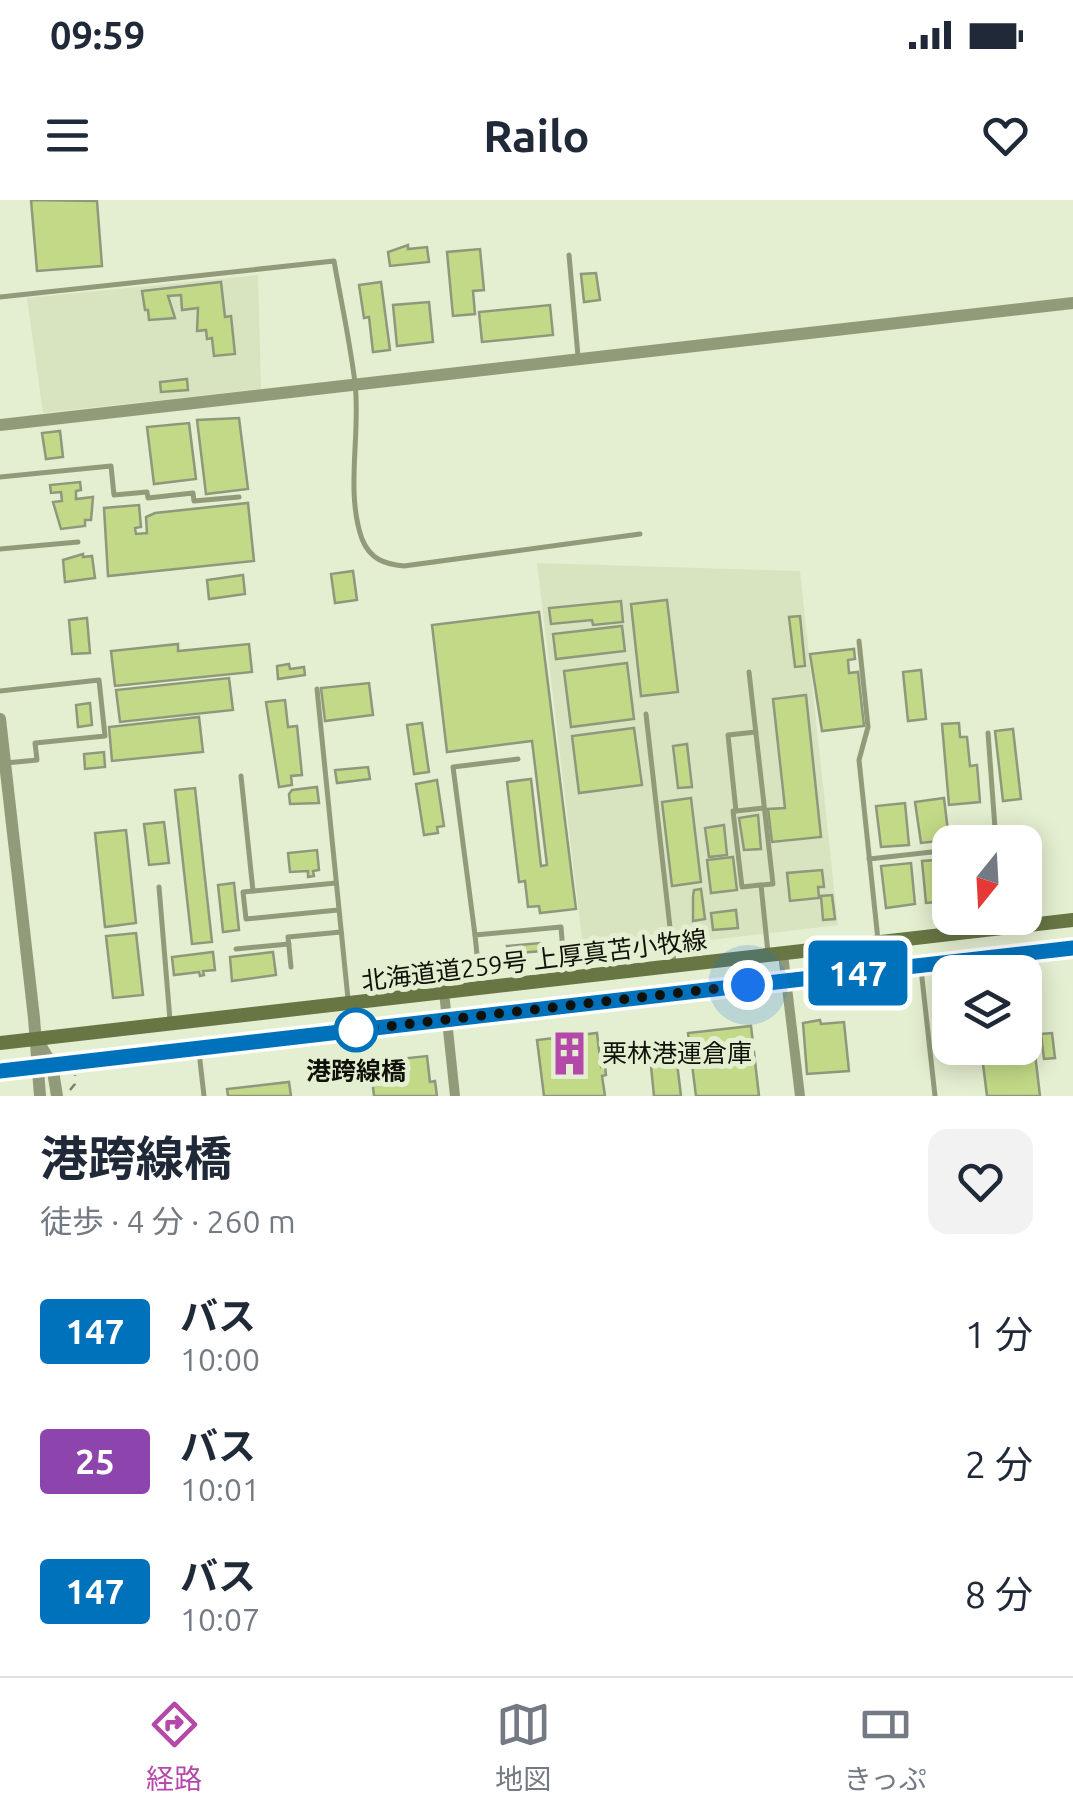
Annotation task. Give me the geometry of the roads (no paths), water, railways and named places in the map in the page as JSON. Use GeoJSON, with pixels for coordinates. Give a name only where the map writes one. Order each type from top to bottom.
{"type":"FeatureCollection","features":[{"type":"Feature","properties":{"kind":"main road","name":"北海道道259号 上厚真苫小牧線"},"geometry":{"type":"LineString","coordinates":[[1042,921],[1073,920]]}},
{"type":"Feature","properties":{"kind":"main road","name":"北海道道259号 上厚真苫小牧線"},"geometry":{"type":"LineString","coordinates":[[0,1044],[932,934]]}},
{"type":"Feature","properties":{"kind":"main road","name":"北海道道259号 上厚真苫小牧線"},"geometry":{"type":"LineString","coordinates":[[0,1071],[1073,948]]}},
{"type":"Feature","properties":{"kind":"street"},"geometry":{"type":"LineString","coordinates":[[0,426],[1073,303]]}},
{"type":"Feature","properties":{"kind":"street"},"geometry":{"type":"LineString","coordinates":[[0,719],[5,815],[37,1039],[57,1096]]}},
{"type":"Feature","properties":{"kind":"street"},"geometry":{"type":"LineString","coordinates":[[776,955],[786,980],[800,1096]]}},
{"type":"Feature","properties":{"kind":"street"},"geometry":{"type":"LineString","coordinates":[[444,992],[455,1096]]}},
{"type":"Feature","properties":{"kind":"street"},"geometry":{"type":"LineString","coordinates":[[40,1096],[44,1066]]}},
{"type":"Feature","properties":{"kind":"lane"},"geometry":{"type":"LineString","coordinates":[[569,255],[578,359]]}},
{"type":"Feature","properties":{"kind":"lane"},"geometry":{"type":"LineString","coordinates":[[0,297],[334,260],[356,386],[356,507],[362,539],[373,558],[404,566],[640,534]]}},
{"type":"Feature","properties":{"kind":"lane"},"geometry":{"type":"LineString","coordinates":[[0,477],[111,466],[114,496],[147,492],[148,498],[193,493],[194,502],[240,497]]}},
{"type":"Feature","properties":{"kind":"lane"},"geometry":{"type":"LineString","coordinates":[[0,549],[78,542]]}},
{"type":"Feature","properties":{"kind":"lane"},"geometry":{"type":"LineString","coordinates":[[859,642],[868,727],[859,760],[878,943]]}},
{"type":"Feature","properties":{"kind":"lane"},"geometry":{"type":"LineString","coordinates":[[749,672],[756,732],[764,808],[773,884],[742,887],[728,735],[756,732]]}},
{"type":"Feature","properties":{"kind":"lane"},"geometry":{"type":"LineString","coordinates":[[0,690],[98,680],[104,736],[36,743],[37,760],[3,755]]}},
{"type":"Feature","properties":{"kind":"lane"},"geometry":{"type":"LineString","coordinates":[[317,689],[348,1003]]}},
{"type":"Feature","properties":{"kind":"lane"},"geometry":{"type":"LineString","coordinates":[[646,714],[674,966]]}},
{"type":"Feature","properties":{"kind":"lane"},"geometry":{"type":"LineString","coordinates":[[988,733],[995,825]]}},
{"type":"Feature","properties":{"kind":"lane"},"geometry":{"type":"LineString","coordinates":[[480,988],[454,766],[518,759]]}},
{"type":"Feature","properties":{"kind":"lane"},"geometry":{"type":"LineString","coordinates":[[241,776],[253,891]]}},
{"type":"Feature","properties":{"kind":"lane"},"geometry":{"type":"LineString","coordinates":[[736,811],[764,808]]}},
{"type":"Feature","properties":{"kind":"lane"},"geometry":{"type":"LineString","coordinates":[[869,859],[932,853]]}},
{"type":"Feature","properties":{"kind":"lane"},"geometry":{"type":"LineString","coordinates":[[336,883],[244,892],[246,919],[338,910]]}},
{"type":"Feature","properties":{"kind":"lane"},"geometry":{"type":"LineString","coordinates":[[761,885],[776,955]]}},
{"type":"Feature","properties":{"kind":"lane"},"geometry":{"type":"LineString","coordinates":[[159,887],[170,1024]]}},
{"type":"Feature","properties":{"kind":"lane"},"geometry":{"type":"LineString","coordinates":[[475,935],[561,927],[566,978]]}},
{"type":"Feature","properties":{"kind":"lane"},"geometry":{"type":"LineString","coordinates":[[291,967],[288,937],[340,932]]}},
{"type":"Feature","properties":{"kind":"lane"},"geometry":{"type":"LineString","coordinates":[[236,949],[288,944]]}},
{"type":"Feature","properties":{"kind":"lane"},"geometry":{"type":"LineString","coordinates":[[921,966],[935,1096]]}},
{"type":"Feature","properties":{"kind":"lane"},"geometry":{"type":"LineString","coordinates":[[198,1050],[204,1096]]}},
{"type":"Feature","properties":{"kind":"place","name":"港跨線橋"},"geometry":{"type":"Point","coordinates":[356,1030]}},
{"type":"Feature","properties":{"kind":"place","name":"栗林港運倉庫"},"geometry":{"type":"Point","coordinates":[569,1053]}}]}
